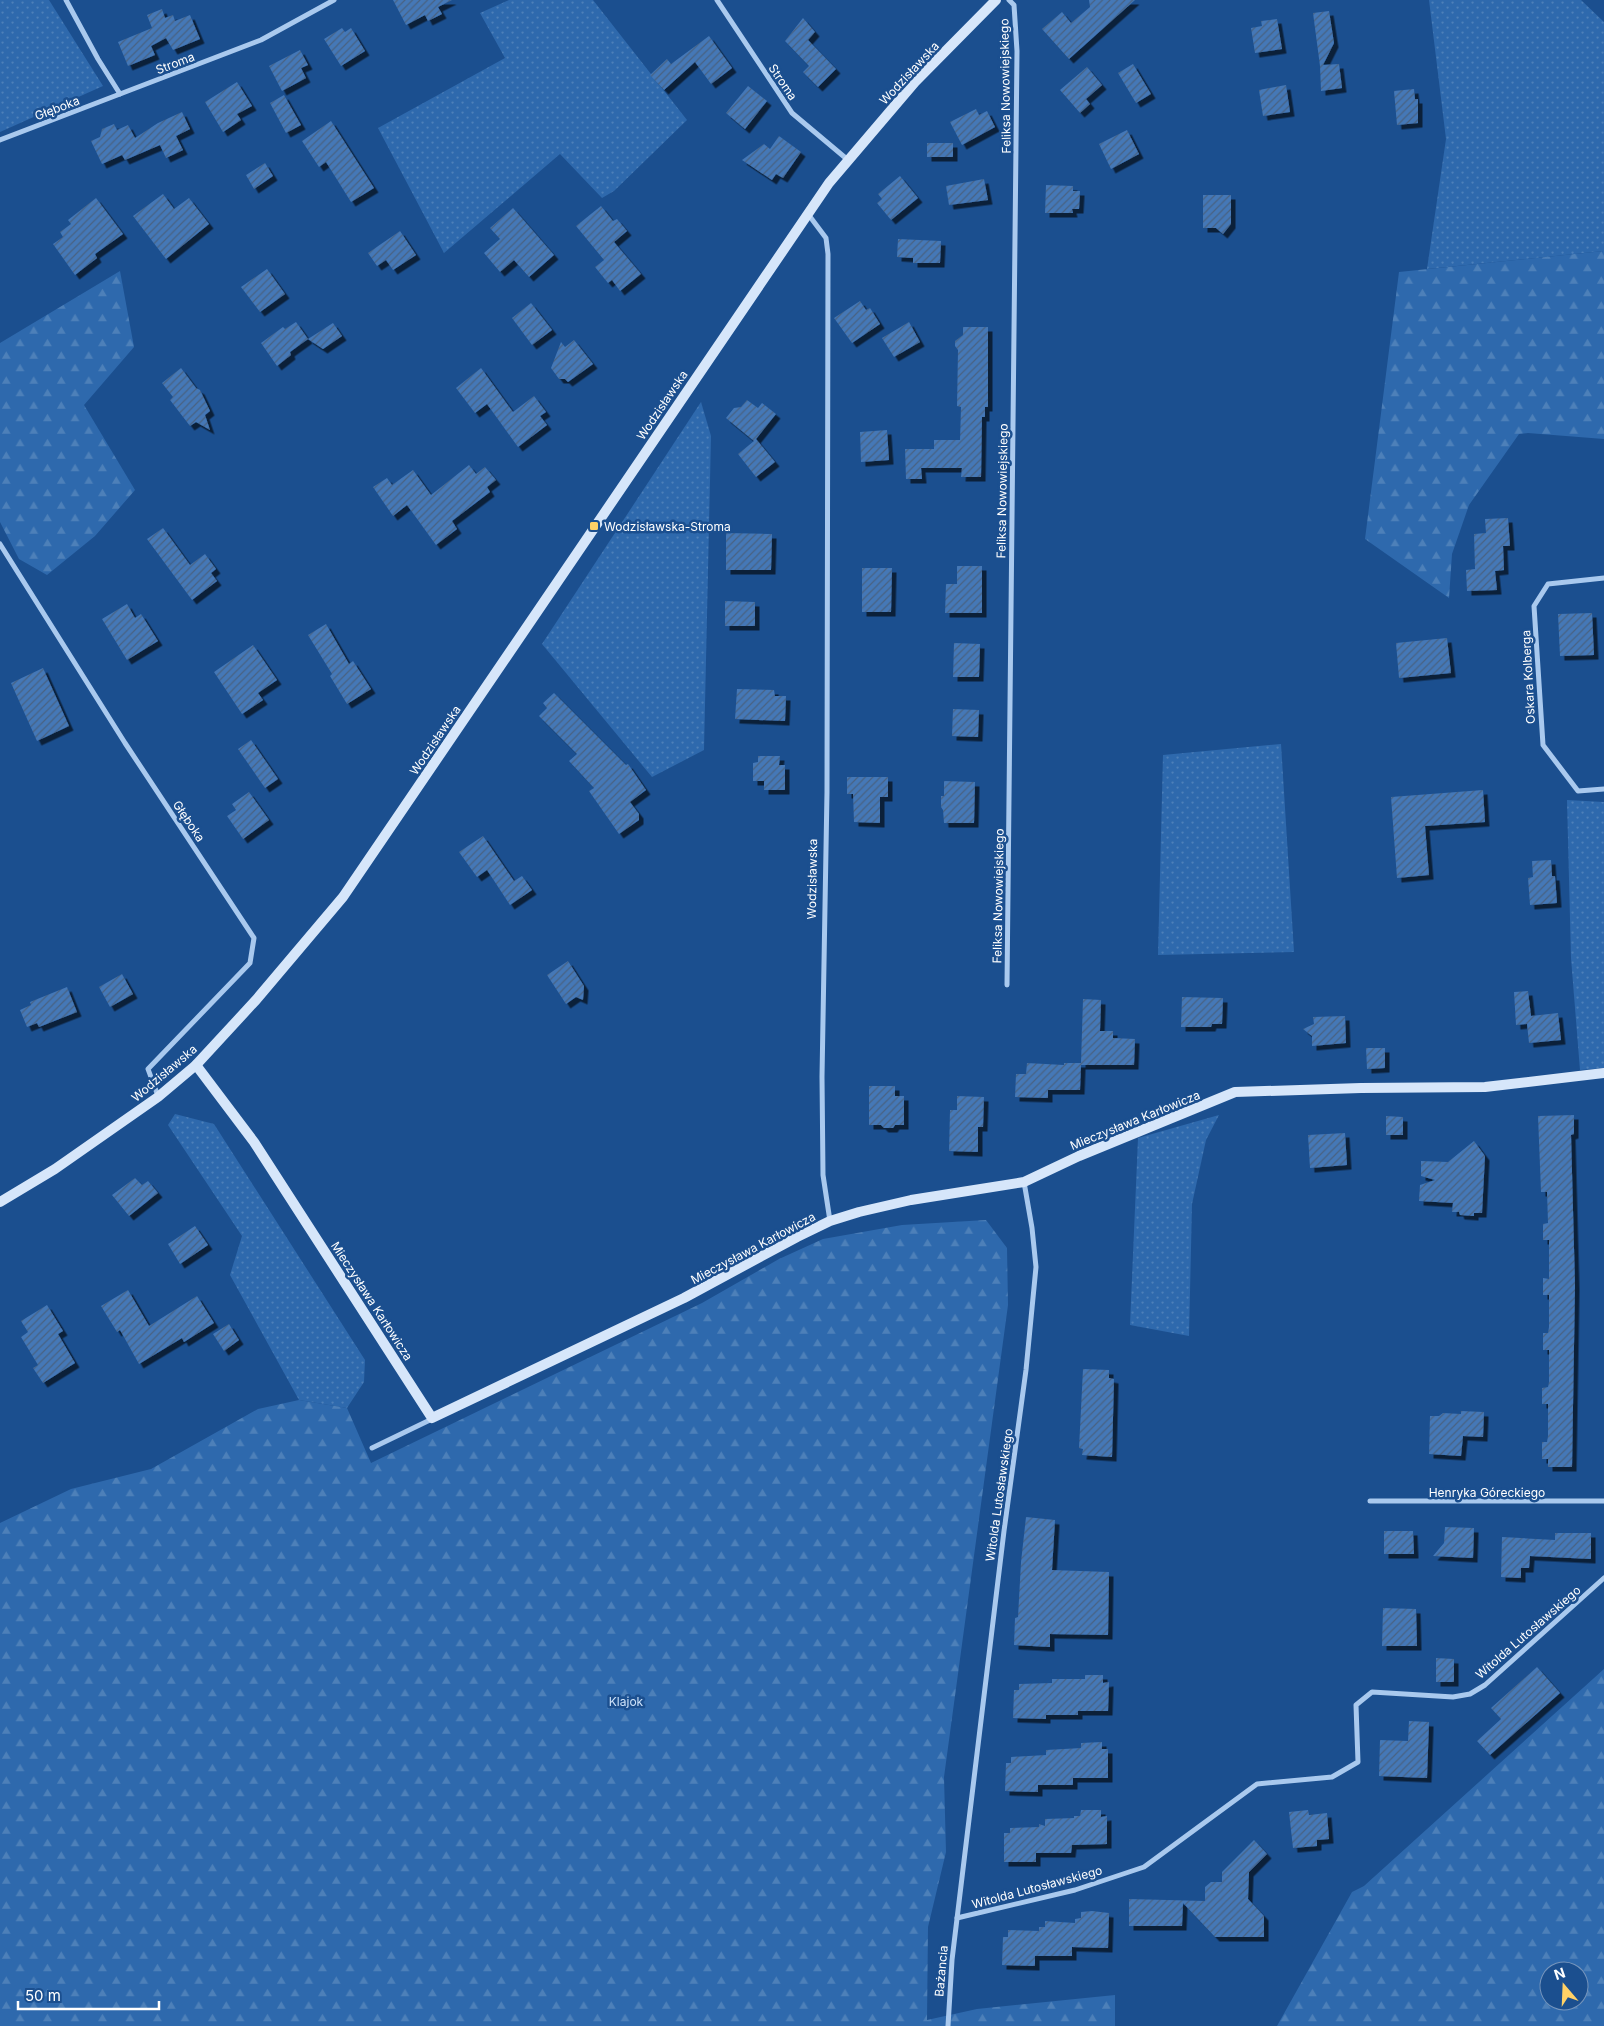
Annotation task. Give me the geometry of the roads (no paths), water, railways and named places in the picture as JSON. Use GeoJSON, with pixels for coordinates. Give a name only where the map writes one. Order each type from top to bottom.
{"type":"FeatureCollection","features":[{"type":"Feature","properties":{"kind":"street"},"geometry":{"type":"LineString","coordinates":[[66,0],[98,59],[120,94]]}},
{"type":"Feature","properties":{"kind":"street","name":"Stroma"},"geometry":{"type":"LineString","coordinates":[[120,94],[261,40],[334,0]]}},
{"type":"Feature","properties":{"kind":"street","name":"Stroma"},"geometry":{"type":"LineString","coordinates":[[717,0],[792,113],[848,160]]}},
{"type":"Feature","properties":{"kind":"street","name":"Wodzisławska"},"geometry":{"type":"LineString","coordinates":[[0,1202],[55,1169],[158,1097],[196,1065],[256,1000],[343,897],[829,182],[915,82],[996,0]]}},
{"type":"Feature","properties":{"kind":"street","name":"Feliksa Nowowiejskiego"},"geometry":{"type":"LineString","coordinates":[[1006,985],[1017,51],[1014,5],[1009,0]]}},
{"type":"Feature","properties":{"kind":"street","name":"Głęboka"},"geometry":{"type":"LineString","coordinates":[[0,140],[120,94]]}},
{"type":"Feature","properties":{"kind":"street","name":"Wodzisławska"},"geometry":{"type":"LineString","coordinates":[[808,214],[826,238],[828,254],[827,792],[822,1086],[823,1175],[830,1221]]}},
{"type":"Feature","properties":{"kind":"street","name":"Głęboka"},"geometry":{"type":"LineString","coordinates":[[0,544],[125,743],[254,938],[250,963],[148,1069],[158,1097]]}},
{"type":"Feature","properties":{"kind":"street","name":"Oskara Kolberga"},"geometry":{"type":"LineString","coordinates":[[1604,578],[1548,584],[1534,606],[1543,745],[1578,791],[1604,789]]}},
{"type":"Feature","properties":{"kind":"street","name":"Mieczysława Karłowicza"},"geometry":{"type":"LineString","coordinates":[[196,1065],[254,1142],[432,1418],[684,1298],[830,1221],[911,1200],[1024,1182],[1079,1156],[1235,1092],[1486,1087],[1604,1074]]}},
{"type":"Feature","properties":{"kind":"street","name":"Witolda Lutosławskiego"},"geometry":{"type":"LineString","coordinates":[[1024,1182],[1036,1267],[1026,1370],[957,1918],[1075,1890],[1144,1867],[1257,1784],[1332,1777],[1358,1762],[1356,1705],[1372,1692],[1453,1697],[1470,1694],[1485,1685],[1604,1578]]}},
{"type":"Feature","properties":{"kind":"street"},"geometry":{"type":"LineString","coordinates":[[372,1448],[432,1418]]}},
{"type":"Feature","properties":{"kind":"street","name":"Henryka Góreckiego"},"geometry":{"type":"LineString","coordinates":[[1370,1501],[1604,1502]]}},
{"type":"Feature","properties":{"kind":"street","name":"Bażancia"},"geometry":{"type":"LineString","coordinates":[[948,2026],[957,1918]]}},
{"type":"Feature","properties":{"kind":"place","name":"Wodzisławska-Stroma"},"geometry":{"type":"Point","coordinates":[594,526]}},
{"type":"Feature","properties":{"kind":"park label","name":"Klajok"},"geometry":{"type":"Point","coordinates":[626,1701]}}]}
